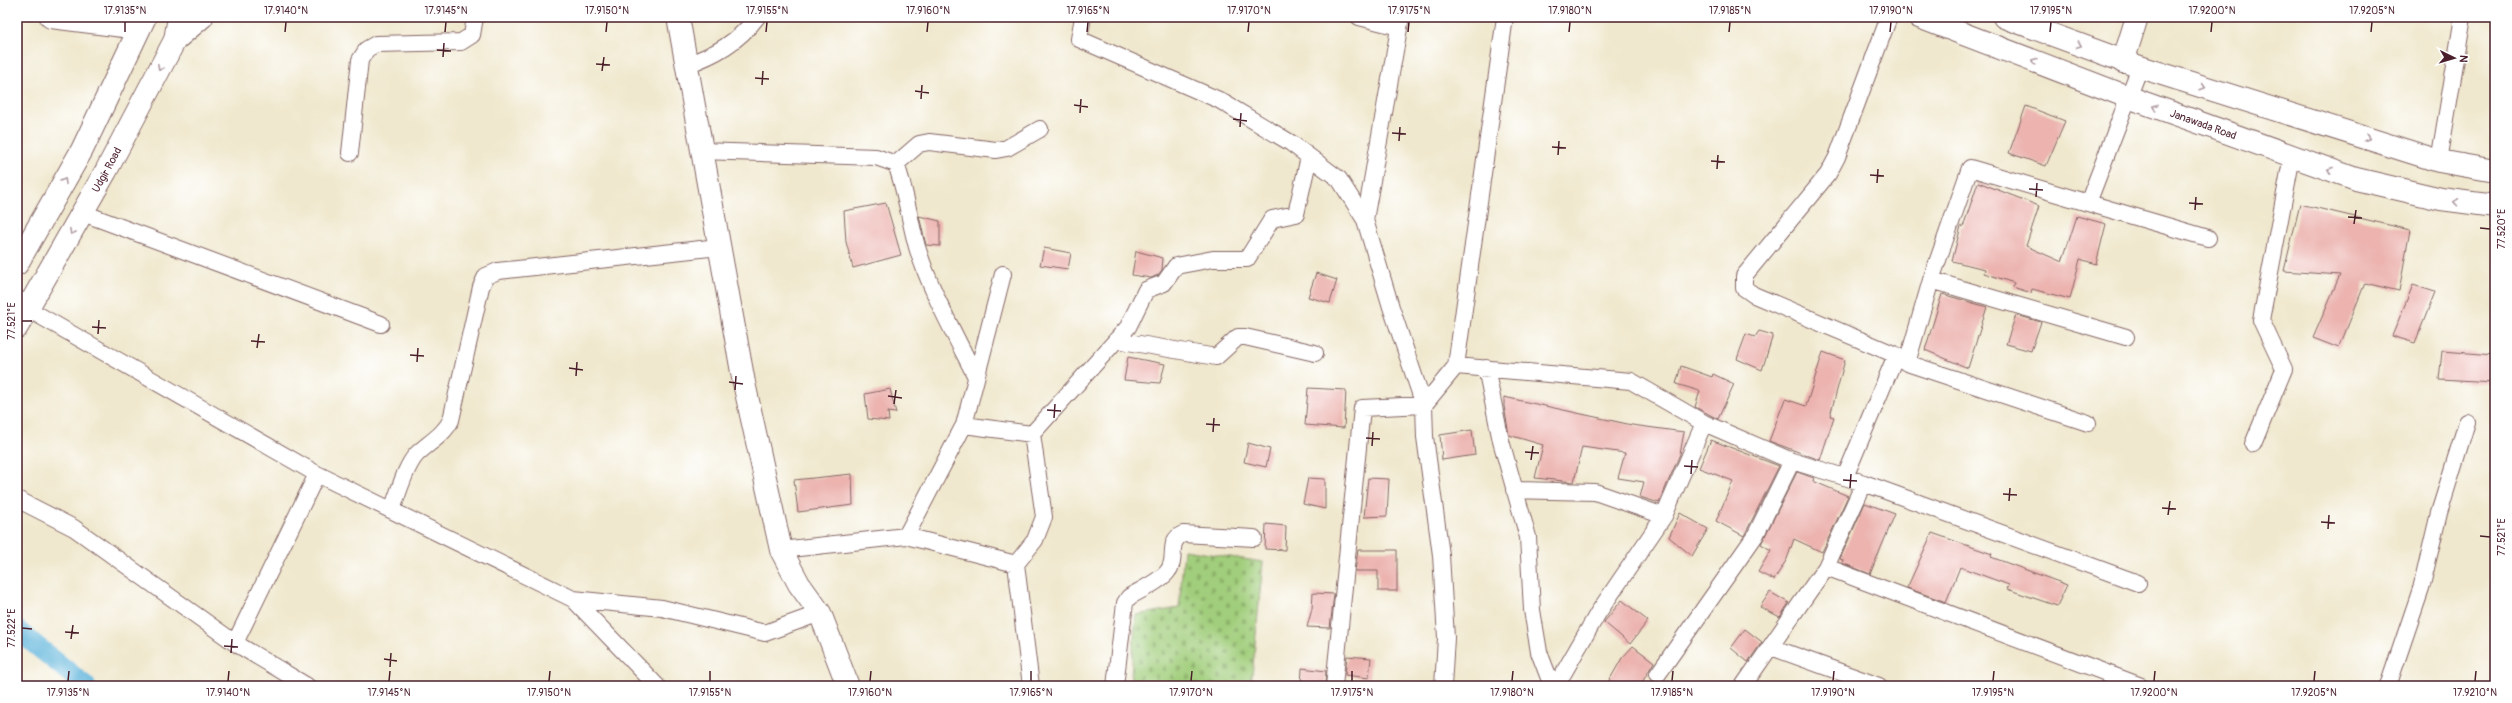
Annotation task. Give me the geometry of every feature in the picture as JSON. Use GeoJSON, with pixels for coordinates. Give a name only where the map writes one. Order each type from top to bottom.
{"type":"FeatureCollection","features":[{"type":"Feature","properties":{"kind":"main road"},"geometry":{"type":"LineString","coordinates":[[17,264],[82,150],[142,22],[51,17]]}},
{"type":"Feature","properties":{"kind":"main road"},"geometry":{"type":"LineString","coordinates":[[175,40],[179,17]]}},
{"type":"Feature","properties":{"kind":"main road","name":"Udgir Road"},"geometry":{"type":"LineString","coordinates":[[17,327],[23,303],[83,212],[175,40],[202,17]]}},
{"type":"Feature","properties":{"kind":"main road"},"geometry":{"type":"LineString","coordinates":[[678,17],[744,383],[781,550],[799,584],[820,613],[848,686]]}},
{"type":"Feature","properties":{"kind":"main road","name":"Janawada Road"},"geometry":{"type":"LineString","coordinates":[[1919,17],[2128,97],[2374,185],[2441,199],[2495,206]]}},
{"type":"Feature","properties":{"kind":"main road"},"geometry":{"type":"LineString","coordinates":[[2004,17],[2131,64],[2439,161],[2495,172]]}},
{"type":"Feature","properties":{"kind":"main road"},"geometry":{"type":"LineString","coordinates":[[2131,64],[2138,17]]}},
{"type":"Feature","properties":{"kind":"street"},"geometry":{"type":"LineString","coordinates":[[350,153],[360,60],[367,49],[376,44],[461,42],[472,35],[475,17]]}},
{"type":"Feature","properties":{"kind":"street"},"geometry":{"type":"LineString","coordinates":[[686,65],[711,56],[728,47],[757,17]]}},
{"type":"Feature","properties":{"kind":"street"},"geometry":{"type":"LineString","coordinates":[[1083,17],[1079,39],[1219,100],[1309,157],[1339,179],[1365,220],[1391,307],[1424,406],[1426,437],[1442,555],[1446,638],[1443,686]]}},
{"type":"Feature","properties":{"kind":"street"},"geometry":{"type":"LineString","coordinates":[[1359,17],[1400,22],[1365,220]]}},
{"type":"Feature","properties":{"kind":"street"},"geometry":{"type":"LineString","coordinates":[[1334,686],[1362,408],[1424,406],[1456,366],[1505,17]]}},
{"type":"Feature","properties":{"kind":"street"},"geometry":{"type":"LineString","coordinates":[[1890,17],[1837,157],[1819,186],[1744,276],[1744,288],[1754,295],[1901,359],[2088,423]]}},
{"type":"Feature","properties":{"kind":"street"},"geometry":{"type":"LineString","coordinates":[[2439,161],[2463,17]]}},
{"type":"Feature","properties":{"kind":"street"},"geometry":{"type":"LineString","coordinates":[[2088,203],[2128,97],[2131,64]]}},
{"type":"Feature","properties":{"kind":"street"},"geometry":{"type":"LineString","coordinates":[[896,164],[919,144],[929,142],[996,150],[1007,148],[1040,130]]}},
{"type":"Feature","properties":{"kind":"street"},"geometry":{"type":"LineString","coordinates":[[701,151],[876,158],[896,164]]}},
{"type":"Feature","properties":{"kind":"street"},"geometry":{"type":"LineString","coordinates":[[2253,444],[2284,370],[2261,320],[2292,156]]}},
{"type":"Feature","properties":{"kind":"street"},"geometry":{"type":"LineString","coordinates":[[1031,686],[1016,564],[1035,540],[1044,518],[1032,434],[1128,327],[1146,290],[1164,282],[1176,266],[1213,260],[1247,259],[1272,219],[1296,214],[1309,157]]}},
{"type":"Feature","properties":{"kind":"street"},"geometry":{"type":"LineString","coordinates":[[896,164],[901,177],[917,247],[947,319],[976,377]]}},
{"type":"Feature","properties":{"kind":"street"},"geometry":{"type":"LineString","coordinates":[[1845,477],[1901,359],[1931,280],[1970,168],[2208,238]]}},
{"type":"Feature","properties":{"kind":"street"},"geometry":{"type":"LineString","coordinates":[[83,212],[381,324]]}},
{"type":"Feature","properties":{"kind":"street"},"geometry":{"type":"LineString","coordinates":[[392,509],[415,456],[436,437],[446,431],[451,420],[481,287],[486,276],[498,271],[719,247]]}},
{"type":"Feature","properties":{"kind":"street"},"geometry":{"type":"LineString","coordinates":[[906,536],[964,425],[1003,274]]}},
{"type":"Feature","properties":{"kind":"street"},"geometry":{"type":"LineString","coordinates":[[1931,280],[2126,337]]}},
{"type":"Feature","properties":{"kind":"street"},"geometry":{"type":"LineString","coordinates":[[23,303],[317,474],[392,509],[573,599],[657,686]]}},
{"type":"Feature","properties":{"kind":"street"},"geometry":{"type":"LineString","coordinates":[[1116,340],[1216,358],[1238,337],[1245,337],[1315,353]]}},
{"type":"Feature","properties":{"kind":"street"},"geometry":{"type":"LineString","coordinates":[[1456,366],[1631,381],[1704,423],[1792,461],[1864,483],[2138,583]]}},
{"type":"Feature","properties":{"kind":"street"},"geometry":{"type":"LineString","coordinates":[[1486,368],[1500,441],[1528,537],[1532,610],[1539,652],[1552,686]]}},
{"type":"Feature","properties":{"kind":"street"},"geometry":{"type":"LineString","coordinates":[[2388,686],[2421,589],[2439,513],[2467,422]]}},
{"type":"Feature","properties":{"kind":"street"},"geometry":{"type":"LineString","coordinates":[[1556,686],[1598,613],[1664,516],[1704,423]]}},
{"type":"Feature","properties":{"kind":"street"},"geometry":{"type":"LineString","coordinates":[[964,425],[1032,434]]}},
{"type":"Feature","properties":{"kind":"street"},"geometry":{"type":"LineString","coordinates":[[1658,674],[1755,536],[1792,461]]}},
{"type":"Feature","properties":{"kind":"street"},"geometry":{"type":"LineString","coordinates":[[235,643],[317,474]]}},
{"type":"Feature","properties":{"kind":"street"},"geometry":{"type":"LineString","coordinates":[[1743,686],[1826,567],[1864,483]]}},
{"type":"Feature","properties":{"kind":"street"},"geometry":{"type":"LineString","coordinates":[[1514,490],[1595,492],[1664,516]]}},
{"type":"Feature","properties":{"kind":"street"},"geometry":{"type":"LineString","coordinates":[[17,499],[74,528],[235,643],[307,686]]}},
{"type":"Feature","properties":{"kind":"street"},"geometry":{"type":"LineString","coordinates":[[1115,686],[1125,603],[1129,597],[1168,572],[1171,565],[1173,542],[1177,536],[1183,534],[1254,538]]}},
{"type":"Feature","properties":{"kind":"street"},"geometry":{"type":"LineString","coordinates":[[781,550],[906,536],[1016,564]]}},
{"type":"Feature","properties":{"kind":"street"},"geometry":{"type":"LineString","coordinates":[[1826,567],[2141,686]]}},
{"type":"Feature","properties":{"kind":"street"},"geometry":{"type":"LineString","coordinates":[[573,599],[662,608],[765,633],[820,613]]}},
{"type":"Feature","properties":{"kind":"street"},"geometry":{"type":"LineString","coordinates":[[1771,647],[1879,686]]}},
{"type":"Feature","properties":{"kind":"green space"},"geometry":{"type":"Polygon","coordinates":[[[1184,550],[1263,562],[1251,686],[1130,686],[1136,615],[1179,608],[1184,550]]]}},
{"type":"Feature","properties":{"kind":"building"},"geometry":{"type":"Polygon","coordinates":[[[2026,106],[2065,121],[2046,166],[2009,153],[2026,106]]]}},
{"type":"Feature","properties":{"kind":"building"},"geometry":{"type":"Polygon","coordinates":[[[1978,182],[2039,206],[2026,246],[2062,262],[2077,216],[2106,224],[2096,264],[2080,259],[2070,299],[2032,289],[2031,293],[2013,287],[2014,283],[1984,273],[1985,269],[1952,261],[1961,226],[1963,227],[1978,182]]]}},
{"type":"Feature","properties":{"kind":"building"},"geometry":{"type":"Polygon","coordinates":[[[886,203],[901,255],[853,268],[846,242],[844,211],[886,203]]]}},
{"type":"Feature","properties":{"kind":"building"},"geometry":{"type":"Polygon","coordinates":[[[2300,204],[2410,230],[2399,291],[2365,283],[2339,348],[2313,338],[2340,275],[2284,271],[2300,204]]]}},
{"type":"Feature","properties":{"kind":"building"},"geometry":{"type":"Polygon","coordinates":[[[919,216],[940,221],[940,246],[926,245],[919,216]]]}},
{"type":"Feature","properties":{"kind":"building"},"geometry":{"type":"Polygon","coordinates":[[[1044,248],[1071,253],[1068,269],[1040,265],[1044,248]]]}},
{"type":"Feature","properties":{"kind":"building"},"geometry":{"type":"Polygon","coordinates":[[[1136,251],[1163,258],[1162,270],[1158,275],[1151,278],[1132,275],[1136,251]]]}},
{"type":"Feature","properties":{"kind":"building"},"geometry":{"type":"Polygon","coordinates":[[[1316,273],[1337,280],[1330,303],[1308,297],[1316,273]]]}},
{"type":"Feature","properties":{"kind":"building"},"geometry":{"type":"Polygon","coordinates":[[[2413,285],[2435,292],[2415,343],[2392,336],[2413,285]]]}},
{"type":"Feature","properties":{"kind":"building"},"geometry":{"type":"Polygon","coordinates":[[[1942,294],[1987,307],[1968,368],[1925,350],[1942,294]]]}},
{"type":"Feature","properties":{"kind":"building"},"geometry":{"type":"Polygon","coordinates":[[[2016,315],[2041,322],[2031,351],[2006,344],[2016,315]]]}},
{"type":"Feature","properties":{"kind":"building"},"geometry":{"type":"Polygon","coordinates":[[[1759,331],[1773,335],[1762,370],[1737,359],[1746,334],[1755,337],[1759,331]]]}},
{"type":"Feature","properties":{"kind":"building"},"geometry":{"type":"Polygon","coordinates":[[[2442,351],[2495,355],[2495,383],[2439,380],[2442,351]]]}},
{"type":"Feature","properties":{"kind":"building"},"geometry":{"type":"Polygon","coordinates":[[[1823,352],[1845,360],[1830,416],[1834,417],[1820,460],[1769,441],[1785,399],[1806,406],[1823,352]]]}},
{"type":"Feature","properties":{"kind":"building"},"geometry":{"type":"Polygon","coordinates":[[[1128,357],[1165,364],[1160,383],[1124,380],[1128,357]]]}},
{"type":"Feature","properties":{"kind":"building"},"geometry":{"type":"Polygon","coordinates":[[[1681,366],[1712,377],[1713,374],[1734,384],[1718,419],[1695,407],[1700,391],[1676,384],[1681,366]]]}},
{"type":"Feature","properties":{"kind":"building"},"geometry":{"type":"Polygon","coordinates":[[[1308,388],[1346,390],[1344,428],[1305,425],[1308,388]]]}},
{"type":"Feature","properties":{"kind":"building"},"geometry":{"type":"Polygon","coordinates":[[[890,389],[896,413],[888,412],[889,421],[868,419],[865,394],[890,389]]]}},
{"type":"Feature","properties":{"kind":"building"},"geometry":{"type":"Polygon","coordinates":[[[1504,397],[1632,425],[1684,432],[1680,454],[1659,503],[1640,497],[1644,482],[1618,478],[1625,453],[1582,447],[1574,482],[1535,478],[1543,445],[1509,435],[1504,397]]]}},
{"type":"Feature","properties":{"kind":"building"},"geometry":{"type":"Polygon","coordinates":[[[1472,430],[1475,455],[1442,460],[1440,435],[1472,430]]]}},
{"type":"Feature","properties":{"kind":"building"},"geometry":{"type":"Polygon","coordinates":[[[1711,440],[1779,466],[1744,536],[1716,521],[1733,481],[1699,468],[1711,440]]]}},
{"type":"Feature","properties":{"kind":"building"},"geometry":{"type":"Polygon","coordinates":[[[1248,443],[1270,449],[1266,467],[1244,462],[1248,443]]]}},
{"type":"Feature","properties":{"kind":"building"},"geometry":{"type":"Polygon","coordinates":[[[1797,472],[1814,478],[1813,481],[1848,496],[1822,552],[1794,539],[1787,559],[1774,580],[1758,572],[1771,550],[1761,544],[1797,472]]]}},
{"type":"Feature","properties":{"kind":"building"},"geometry":{"type":"Polygon","coordinates":[[[852,474],[853,505],[798,512],[794,480],[852,474]]]}},
{"type":"Feature","properties":{"kind":"building"},"geometry":{"type":"Polygon","coordinates":[[[1308,478],[1325,479],[1325,509],[1303,504],[1308,478]]]}},
{"type":"Feature","properties":{"kind":"building"},"geometry":{"type":"Polygon","coordinates":[[[1368,478],[1389,479],[1387,516],[1364,517],[1368,478]]]}},
{"type":"Feature","properties":{"kind":"building"},"geometry":{"type":"Polygon","coordinates":[[[1865,503],[1895,514],[1870,574],[1842,563],[1843,560],[1840,559],[1865,503]]]}},
{"type":"Feature","properties":{"kind":"building"},"geometry":{"type":"Polygon","coordinates":[[[1680,513],[1708,529],[1692,556],[1669,537],[1680,513]]]}},
{"type":"Feature","properties":{"kind":"building"},"geometry":{"type":"Polygon","coordinates":[[[1266,524],[1286,526],[1285,550],[1265,549],[1266,524]]]}},
{"type":"Feature","properties":{"kind":"building"},"geometry":{"type":"Polygon","coordinates":[[[1932,533],[1992,554],[1991,557],[2067,585],[2057,606],[2007,589],[2009,585],[1960,567],[1946,602],[1907,588],[1932,533]]]}},
{"type":"Feature","properties":{"kind":"building"},"geometry":{"type":"Polygon","coordinates":[[[1358,550],[1397,550],[1397,591],[1378,591],[1378,571],[1355,571],[1358,550]]]}},
{"type":"Feature","properties":{"kind":"building"},"geometry":{"type":"Polygon","coordinates":[[[1770,592],[1789,603],[1780,617],[1760,607],[1770,592]]]}},
{"type":"Feature","properties":{"kind":"building"},"geometry":{"type":"Polygon","coordinates":[[[1313,593],[1334,594],[1330,628],[1307,627],[1312,609],[1313,593]]]}},
{"type":"Feature","properties":{"kind":"building"},"geometry":{"type":"Polygon","coordinates":[[[1622,600],[1648,621],[1630,644],[1604,622],[1622,600]]]}},
{"type":"Feature","properties":{"kind":"building"},"geometry":{"type":"Polygon","coordinates":[[[1745,629],[1762,642],[1748,662],[1731,648],[1745,629]]]}},
{"type":"Feature","properties":{"kind":"building"},"geometry":{"type":"Polygon","coordinates":[[[1633,646],[1654,662],[1640,686],[1606,686],[1622,658],[1633,646]]]}},
{"type":"Feature","properties":{"kind":"building"},"geometry":{"type":"Polygon","coordinates":[[[1347,656],[1371,658],[1369,678],[1345,675],[1347,656]]]}},
{"type":"Feature","properties":{"kind":"building"},"geometry":{"type":"Polygon","coordinates":[[[1302,668],[1326,671],[1325,686],[1301,686],[1302,668]]]}},
{"type":"Feature","properties":{"kind":"waterway"},"geometry":{"type":"LineString","coordinates":[[17,630],[86,686]]}}]}
